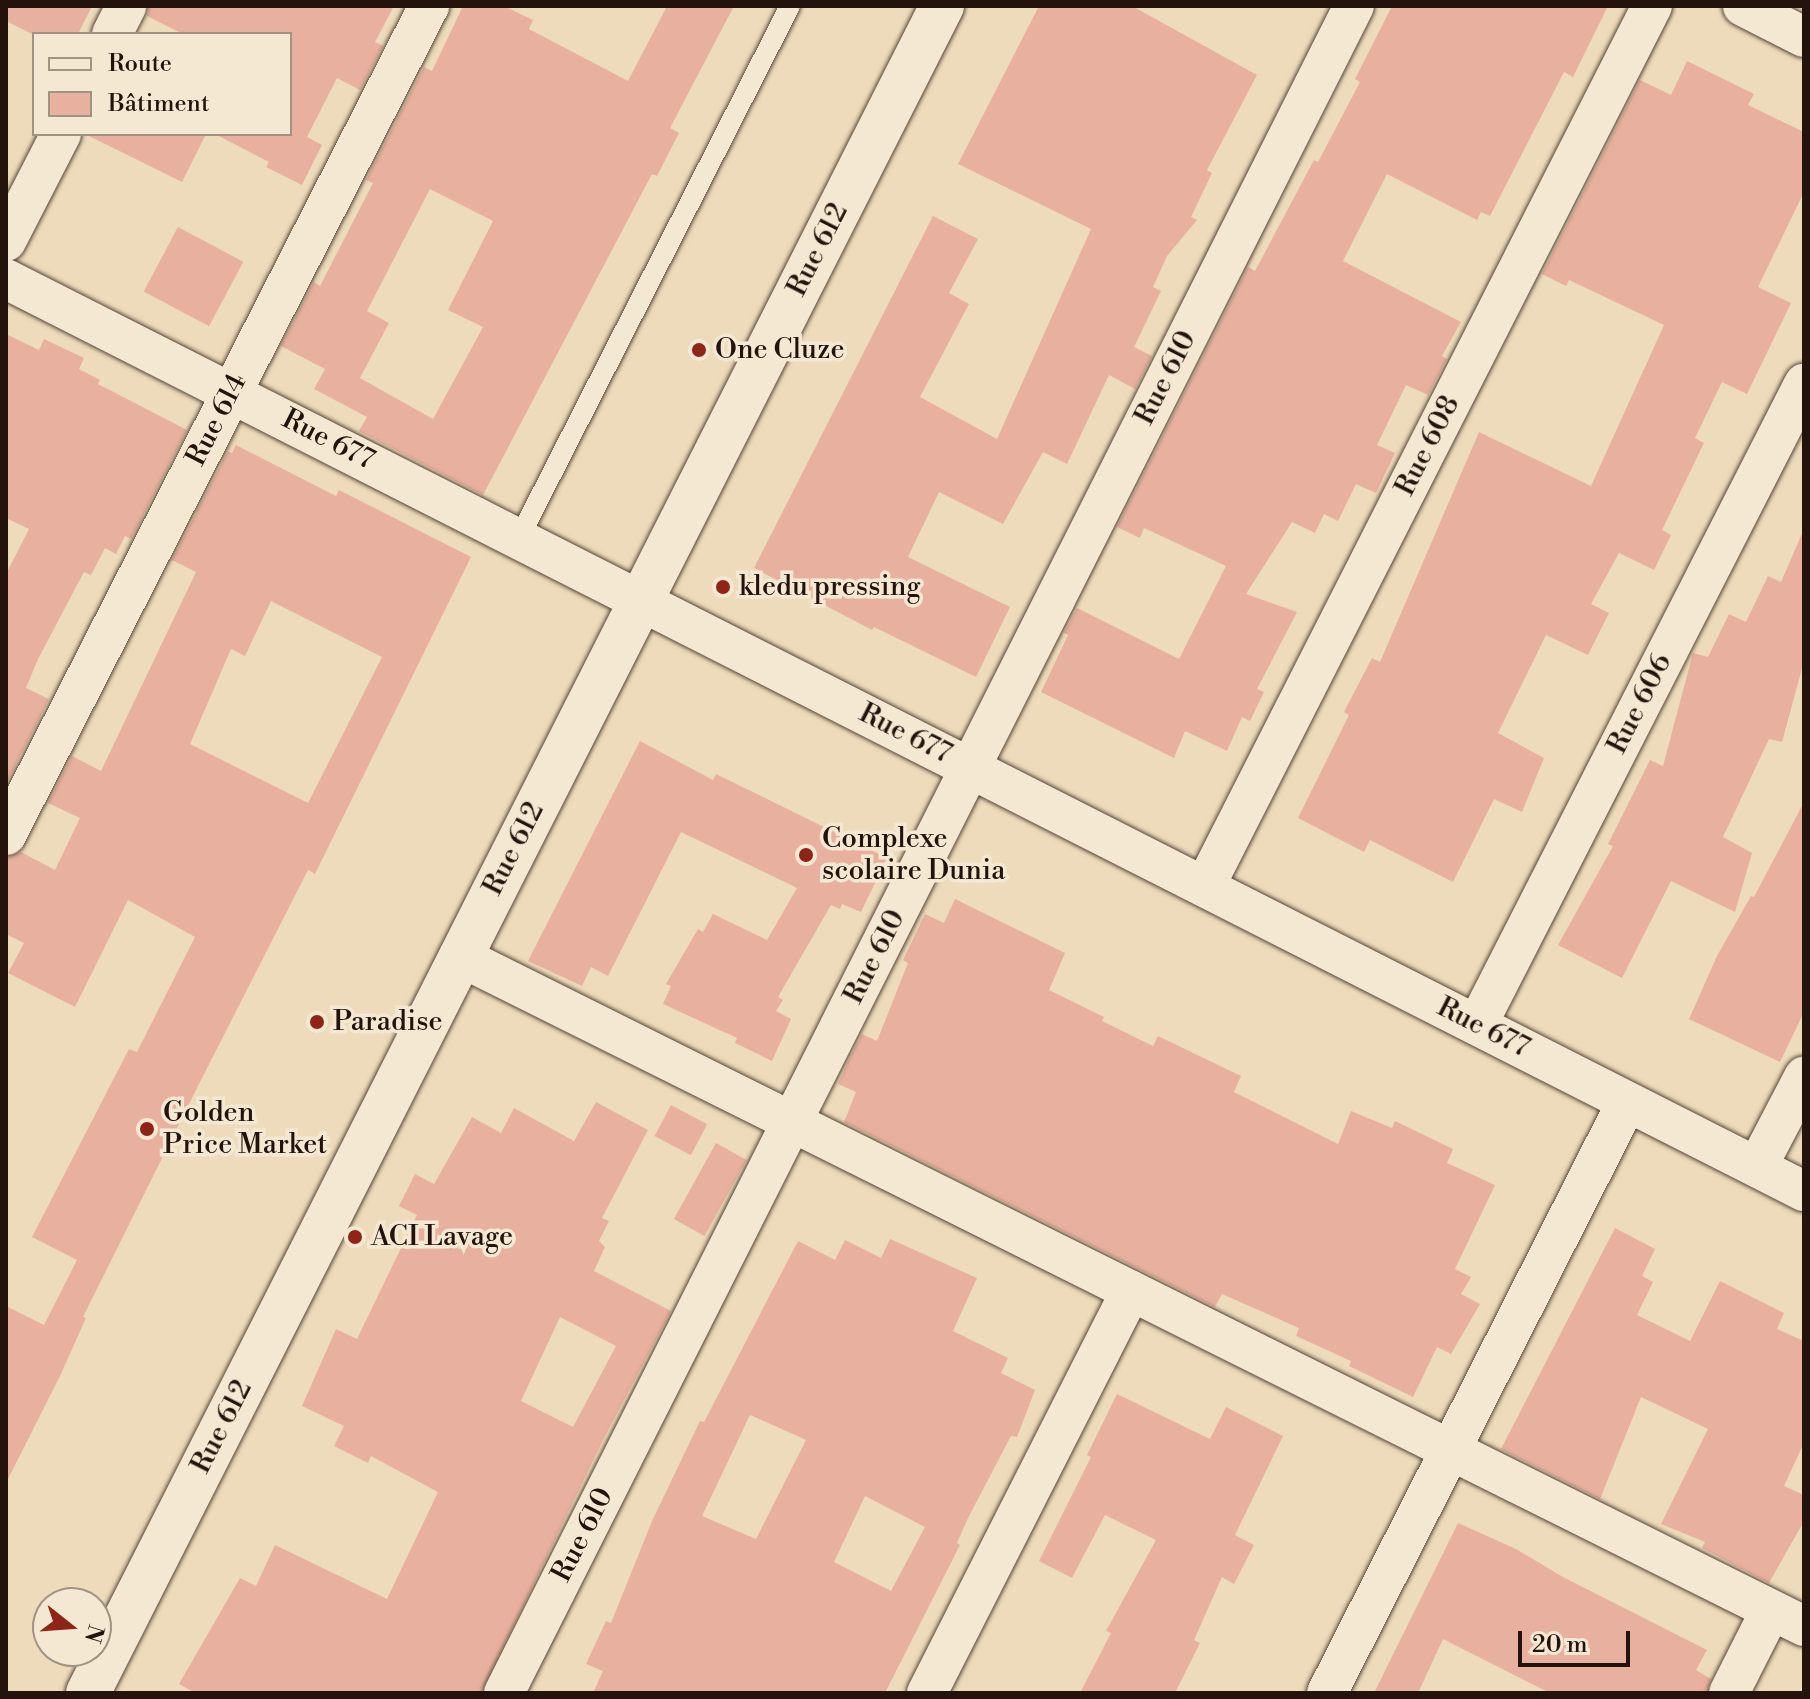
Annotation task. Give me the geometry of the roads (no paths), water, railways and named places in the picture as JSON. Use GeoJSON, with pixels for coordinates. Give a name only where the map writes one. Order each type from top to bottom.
{"type":"FeatureCollection","features":[{"type":"Feature","properties":{"kind":"street"},"geometry":{"type":"LineString","coordinates":[[113,32],[126,6]]}},
{"type":"Feature","properties":{"kind":"street","name":"Rue 614"},"geometry":{"type":"LineString","coordinates":[[6,835],[429,6]]}},
{"type":"Feature","properties":{"kind":"street","name":"Rue 612"},"geometry":{"type":"LineString","coordinates":[[88,1693],[942,6]]}},
{"type":"Feature","properties":{"kind":"street","name":"Rue 610"},"geometry":{"type":"LineString","coordinates":[[504,1693],[1354,6]]}},
{"type":"Feature","properties":{"kind":"street","name":"Rue 608"},"geometry":{"type":"LineString","coordinates":[[1205,886],[1652,6]]}},
{"type":"Feature","properties":{"kind":"street"},"geometry":{"type":"LineString","coordinates":[[1743,6],[1804,37]]}},
{"type":"Feature","properties":{"kind":"street"},"geometry":{"type":"LineString","coordinates":[[6,241],[60,136]]}},
{"type":"Feature","properties":{"kind":"street","name":"Rue 677"},"geometry":{"type":"LineString","coordinates":[[6,279],[1804,1191]]}},
{"type":"Feature","properties":{"kind":"street","name":"Rue 606"},"geometry":{"type":"LineString","coordinates":[[1477,1025],[1804,384]]}},
{"type":"Feature","properties":{"kind":"street"},"geometry":{"type":"LineString","coordinates":[[459,956],[1788,1618],[1729,1693]]}},
{"type":"Feature","properties":{"kind":"street"},"geometry":{"type":"LineString","coordinates":[[1757,1167],[1804,1077]]}},
{"type":"Feature","properties":{"kind":"street"},"geometry":{"type":"LineString","coordinates":[[1327,1693],[1627,1102]]}},
{"type":"Feature","properties":{"kind":"street"},"geometry":{"type":"LineString","coordinates":[[927,1693],[1131,1291]]}},
{"type":"Feature","properties":{"kind":"lane"},"geometry":{"type":"LineString","coordinates":[[519,538],[790,6]]}},
{"type":"Feature","properties":{"kind":"place","name":"One Cluze"},"geometry":{"type":"Point","coordinates":[699,350]}},
{"type":"Feature","properties":{"kind":"place","name":"kledu pressing"},"geometry":{"type":"Point","coordinates":[723,587]}},
{"type":"Feature","properties":{"kind":"place","name":"Complexe scolaire Dunia"},"geometry":{"type":"Point","coordinates":[806,855]}},
{"type":"Feature","properties":{"kind":"place","name":"Paradise"},"geometry":{"type":"Point","coordinates":[317,1022]}},
{"type":"Feature","properties":{"kind":"place","name":"Golden Price Market"},"geometry":{"type":"Point","coordinates":[147,1129]}},
{"type":"Feature","properties":{"kind":"place","name":"ACI Lavage"},"geometry":{"type":"Point","coordinates":[355,1237]}}]}
